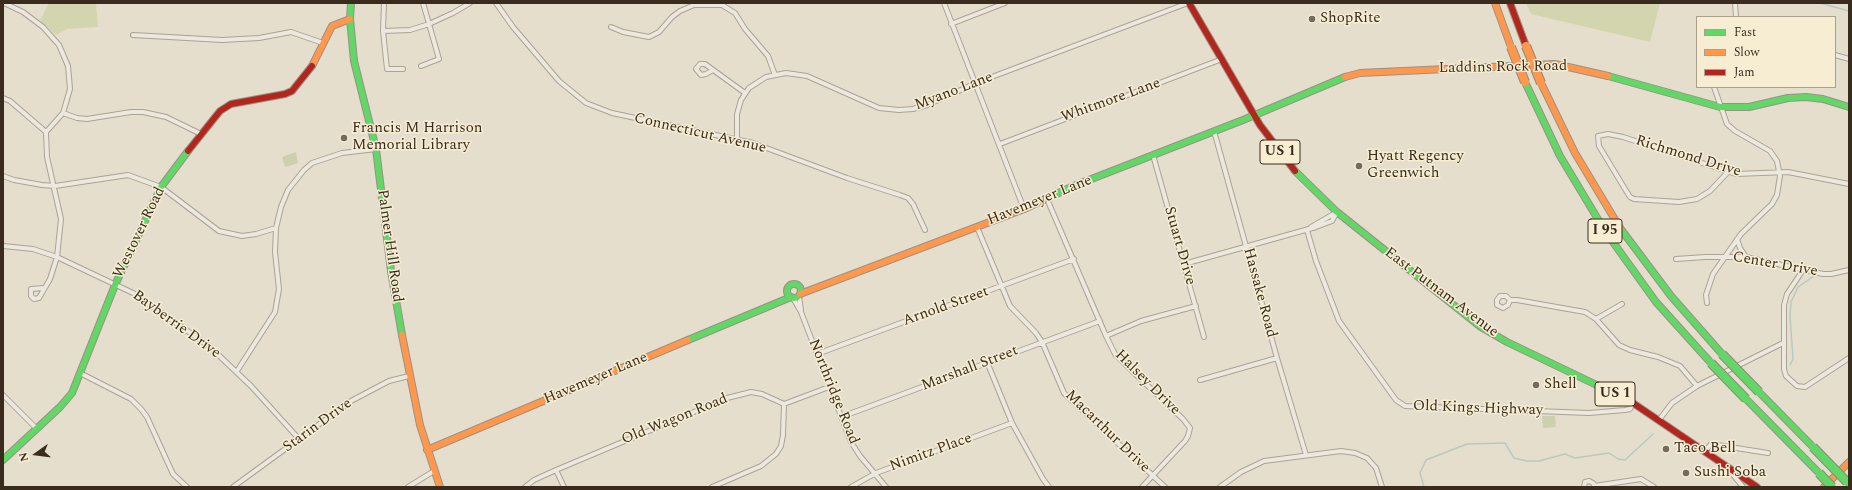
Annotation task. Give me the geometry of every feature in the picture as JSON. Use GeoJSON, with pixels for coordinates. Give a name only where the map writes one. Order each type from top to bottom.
{"type":"FeatureCollection","features":[{"type":"Feature","properties":{"kind":"main road","name":"Palmer Hill Road"},"geometry":{"type":"LineString","coordinates":[[351,3],[350,19],[354,61],[376,149],[391,270],[409,376],[427,450],[440,487]]}},
{"type":"Feature","properties":{"kind":"main road","name":"US 1"},"geometry":{"type":"LineString","coordinates":[[1188,3],[1222,59]]}},
{"type":"Feature","properties":{"kind":"main road","name":"I 95"},"geometry":{"type":"LineString","coordinates":[[1495,3],[1525,82],[1560,156],[1605,231],[1656,302],[1711,363],[1832,487]]}},
{"type":"Feature","properties":{"kind":"main road","name":"I 95"},"geometry":{"type":"LineString","coordinates":[[1510,3],[1541,83],[1575,153],[1619,227],[1670,296],[1722,354],[1848,481]]}},
{"type":"Feature","properties":{"kind":"main road","name":"Westover Road"},"geometry":{"type":"LineString","coordinates":[[3,460],[60,407],[72,393],[115,285],[161,187],[212,119],[220,111],[231,104],[285,94],[292,91],[305,76],[335,24],[350,19]]}},
{"type":"Feature","properties":{"kind":"main road","name":"East Putnam Avenue"},"geometry":{"type":"LineString","coordinates":[[1222,59],[1254,115],[1289,165],[1337,212],[1481,327],[1507,342],[1633,403],[1757,487]]}},
{"type":"Feature","properties":{"kind":"main road","name":"Laddins Rock Road"},"geometry":{"type":"LineString","coordinates":[[1254,115],[1335,80],[1360,73],[1544,64],[1580,68],[1720,107],[1749,107],[1788,98],[1806,97],[1823,99],[1849,106]]}},
{"type":"Feature","properties":{"kind":"main road","name":"Havemeyer Lane"},"geometry":{"type":"LineString","coordinates":[[427,450],[794,295],[826,285],[1024,209],[1254,115]]}},
{"type":"Feature","properties":{"kind":"main road","name":"Havemeyer Lane"},"geometry":{"type":"LineString","coordinates":[[794,295],[791,285],[826,285]]}},
{"type":"Feature","properties":{"kind":"main road"},"geometry":{"type":"LineString","coordinates":[[794,295],[801,289],[798,286]]}},
{"type":"Feature","properties":{"kind":"main road"},"geometry":{"type":"LineString","coordinates":[[1824,487],[1849,462]]}},
{"type":"Feature","properties":{"kind":"street"},"geometry":{"type":"LineString","coordinates":[[4,3],[23,12],[44,26],[59,45],[68,66],[70,89],[63,113],[46,132],[47,157],[55,186],[61,219],[57,257],[50,279],[44,288]]}},
{"type":"Feature","properties":{"kind":"street"},"geometry":{"type":"LineString","coordinates":[[384,3],[383,31],[387,69],[403,69]]}},
{"type":"Feature","properties":{"kind":"street"},"geometry":{"type":"LineString","coordinates":[[421,66],[438,58],[423,3]]}},
{"type":"Feature","properties":{"kind":"street"},"geometry":{"type":"LineString","coordinates":[[383,31],[410,30],[429,24],[470,3]]}},
{"type":"Feature","properties":{"kind":"street","name":"Connecticut Avenue"},"geometry":{"type":"LineString","coordinates":[[496,3],[513,27],[555,76],[566,88],[586,102],[612,113],[753,143],[908,198],[913,204],[925,230]]}},
{"type":"Feature","properties":{"kind":"street"},"geometry":{"type":"LineString","coordinates":[[944,3],[1024,209]]}},
{"type":"Feature","properties":{"kind":"street"},"geometry":{"type":"LineString","coordinates":[[951,24],[1005,3]]}},
{"type":"Feature","properties":{"kind":"street","name":"Myano Lane"},"geometry":{"type":"LineString","coordinates":[[745,92],[760,80],[775,75],[797,74],[807,76],[869,104],[891,110],[919,108],[981,81],[1188,3]]}},
{"type":"Feature","properties":{"kind":"street"},"geometry":{"type":"LineString","coordinates":[[1735,3],[1736,16]]}},
{"type":"Feature","properties":{"kind":"street"},"geometry":{"type":"LineString","coordinates":[[611,27],[637,36],[649,37],[659,32],[672,17],[680,11],[694,5],[722,5],[736,13],[745,28],[768,56],[775,75]]}},
{"type":"Feature","properties":{"kind":"street"},"geometry":{"type":"LineString","coordinates":[[133,35],[222,40],[259,38],[291,32],[323,43]]}},
{"type":"Feature","properties":{"kind":"street"},"geometry":{"type":"LineString","coordinates":[[1836,55],[1849,59]]}},
{"type":"Feature","properties":{"kind":"street","name":"Whitmore Lane"},"geometry":{"type":"LineString","coordinates":[[1000,144],[1222,59]]}},
{"type":"Feature","properties":{"kind":"street"},"geometry":{"type":"LineString","coordinates":[[713,70],[745,92],[738,107],[737,140]]}},
{"type":"Feature","properties":{"kind":"street"},"geometry":{"type":"LineString","coordinates":[[1707,304],[1705,298],[1709,282],[1724,256],[1738,238],[1774,201],[1779,185],[1780,172],[1773,153],[1731,128],[1724,120],[1714,88]]}},
{"type":"Feature","properties":{"kind":"street"},"geometry":{"type":"LineString","coordinates":[[3,98],[10,101],[46,132]]}},
{"type":"Feature","properties":{"kind":"street"},"geometry":{"type":"LineString","coordinates":[[63,113],[77,118],[87,119],[131,112],[143,112],[166,117],[201,134]]}},
{"type":"Feature","properties":{"kind":"street","name":"Hassake Road"},"geometry":{"type":"LineString","coordinates":[[1214,131],[1277,358],[1306,455]]}},
{"type":"Feature","properties":{"kind":"street","name":"Richmond Drive"},"geometry":{"type":"LineString","coordinates":[[1728,172],[1710,191],[1693,200],[1679,202],[1634,199],[1630,197],[1599,146],[1598,136],[1608,134],[1623,137],[1728,172],[1750,175],[1780,172],[1849,184]]}},
{"type":"Feature","properties":{"kind":"street"},"geometry":{"type":"LineString","coordinates":[[237,371],[275,312],[279,289],[275,252],[276,228],[281,207],[288,190],[304,170],[312,163],[342,154],[376,149]]}},
{"type":"Feature","properties":{"kind":"street","name":"Stuart Drive"},"geometry":{"type":"LineString","coordinates":[[1153,155],[1204,338]]}},
{"type":"Feature","properties":{"kind":"street"},"geometry":{"type":"LineString","coordinates":[[3,176],[42,186],[55,186],[128,175],[161,187],[219,231],[242,236],[256,234],[276,228]]}},
{"type":"Feature","properties":{"kind":"street","name":"Halsey Drive"},"geometry":{"type":"LineString","coordinates":[[1047,199],[1106,336],[1120,360],[1183,419],[1190,428],[1185,441],[1142,487]]}},
{"type":"Feature","properties":{"kind":"street"},"geometry":{"type":"LineString","coordinates":[[1184,264],[1307,230],[1329,215],[1337,212]]}},
{"type":"Feature","properties":{"kind":"street","name":"Macarthur Drive"},"geometry":{"type":"LineString","coordinates":[[977,227],[1010,306],[1036,333],[1042,342],[1064,393],[1152,477],[1165,487]]}},
{"type":"Feature","properties":{"kind":"street","name":"Old Kings Highway"},"geometry":{"type":"LineString","coordinates":[[1307,230],[1316,261],[1339,321],[1396,400],[1405,406],[1593,413],[1630,409],[1633,403]]}},
{"type":"Feature","properties":{"kind":"street"},"geometry":{"type":"LineString","coordinates":[[1738,238],[1740,248],[1746,257]]}},
{"type":"Feature","properties":{"kind":"street","name":"Bayberrie Drive"},"geometry":{"type":"LineString","coordinates":[[3,246],[33,248],[57,257],[133,293],[209,346],[237,371],[299,439]]}},
{"type":"Feature","properties":{"kind":"street","name":"Center Drive"},"geometry":{"type":"LineString","coordinates":[[1676,259],[1724,256],[1746,257],[1804,270],[1831,274],[1849,270]]}},
{"type":"Feature","properties":{"kind":"street","name":"Arnold Street"},"geometry":{"type":"LineString","coordinates":[[817,354],[1074,259]]}},
{"type":"Feature","properties":{"kind":"street"},"geometry":{"type":"LineString","coordinates":[[1804,270],[1785,298],[1783,343],[1784,372],[1790,381],[1801,387],[1810,384],[1849,358]]}},
{"type":"Feature","properties":{"kind":"street","name":"Northridge Road"},"geometry":{"type":"LineString","coordinates":[[794,295],[851,442],[860,456],[876,473],[886,487]]}},
{"type":"Feature","properties":{"kind":"street"},"geometry":{"type":"LineString","coordinates":[[1510,300],[1581,311],[1596,319],[1619,345],[1630,350],[1658,357],[1680,366],[1697,386]]}},
{"type":"Feature","properties":{"kind":"street"},"geometry":{"type":"LineString","coordinates":[[1596,319],[1622,304]]}},
{"type":"Feature","properties":{"kind":"street"},"geometry":{"type":"LineString","coordinates":[[1106,336],[1141,321],[1196,306]]}},
{"type":"Feature","properties":{"kind":"street","name":"Marshall Street"},"geometry":{"type":"LineString","coordinates":[[841,417],[1100,321]]}},
{"type":"Feature","properties":{"kind":"street"},"geometry":{"type":"LineString","coordinates":[[1659,420],[1672,403],[1697,386],[1783,343]]}},
{"type":"Feature","properties":{"kind":"street"},"geometry":{"type":"LineString","coordinates":[[1200,380],[1277,358]]}},
{"type":"Feature","properties":{"kind":"street"},"geometry":{"type":"LineString","coordinates":[[987,362],[1012,423],[1049,487]]}},
{"type":"Feature","properties":{"kind":"street"},"geometry":{"type":"LineString","coordinates":[[80,373],[131,399],[141,409],[147,418],[173,474],[187,487]]}},
{"type":"Feature","properties":{"kind":"street","name":"Starin Drive"},"geometry":{"type":"LineString","coordinates":[[233,487],[351,401],[389,381],[409,376]]}},
{"type":"Feature","properties":{"kind":"street"},"geometry":{"type":"LineString","coordinates":[[712,487],[761,466],[776,454],[781,446],[783,435],[784,404],[829,387]]}},
{"type":"Feature","properties":{"kind":"street","name":"Old Wagon Road"},"geometry":{"type":"LineString","coordinates":[[525,487],[534,480],[556,470],[639,434],[738,394],[751,392],[762,394],[784,404]]}},
{"type":"Feature","properties":{"kind":"street"},"geometry":{"type":"LineString","coordinates":[[3,395],[36,428]]}},
{"type":"Feature","properties":{"kind":"street","name":"Nimitz Place"},"geometry":{"type":"LineString","coordinates":[[851,487],[876,473],[1012,423]]}},
{"type":"Feature","properties":{"kind":"street"},"geometry":{"type":"LineString","coordinates":[[1705,452],[1711,444],[1768,453]]}},
{"type":"Feature","properties":{"kind":"street"},"geometry":{"type":"LineString","coordinates":[[1220,487],[1252,465],[1306,455],[1341,451],[1355,453],[1367,458],[1376,468],[1382,487]]}},
{"type":"Feature","properties":{"kind":"street"},"geometry":{"type":"LineString","coordinates":[[1725,465],[1743,487]]}},
{"type":"Feature","properties":{"kind":"street"},"geometry":{"type":"LineString","coordinates":[[556,470],[564,487]]}},
{"type":"Feature","properties":{"kind":"street"},"geometry":{"type":"LineString","coordinates":[[408,487],[434,471]]}},
{"type":"Feature","properties":{"kind":"street"},"geometry":{"type":"LineString","coordinates":[[1584,487],[1585,483],[1588,481],[1592,482],[1594,486],[1641,480],[1654,487]]}},
{"type":"Feature","properties":{"kind":"green space"},"geometry":{"type":"Polygon","coordinates":[[[49,3],[96,3],[98,27],[67,29],[56,35],[40,20],[49,3]]]}},
{"type":"Feature","properties":{"kind":"green space"},"geometry":{"type":"Polygon","coordinates":[[[1526,3],[1660,3],[1650,42],[1531,14],[1526,3]]]}},
{"type":"Feature","properties":{"kind":"green space"},"geometry":{"type":"Polygon","coordinates":[[[296,152],[298,163],[285,167],[282,157],[296,152]]]}},
{"type":"Feature","properties":{"kind":"green space"},"geometry":{"type":"Polygon","coordinates":[[[1542,416],[1555,416],[1556,427],[1543,428],[1542,416]]]}},
{"type":"Feature","properties":{"kind":"waterway"},"geometry":{"type":"LineString","coordinates":[[1820,3],[1849,11]]}},
{"type":"Feature","properties":{"kind":"waterway"},"geometry":{"type":"LineString","coordinates":[[1790,365],[1793,359],[1790,316],[1791,302],[1798,287],[1814,276]]}},
{"type":"Feature","properties":{"kind":"waterway"},"geometry":{"type":"LineString","coordinates":[[1424,487],[1420,473],[1426,460],[1467,444],[1505,443],[1514,458],[1527,461],[1539,461],[1565,454],[1575,458],[1609,453],[1618,459],[1625,460],[1653,434]]}},
{"type":"Feature","properties":{"kind":"traffic: fast"},"geometry":{"type":"LineString","coordinates":[[351,3],[350,19],[354,61],[376,149],[391,271],[402,335]]}},
{"type":"Feature","properties":{"kind":"traffic: fast"},"geometry":{"type":"LineString","coordinates":[[1608,76],[1720,107],[1749,107],[1788,98],[1806,97],[1823,99],[1849,107]]}},
{"type":"Feature","properties":{"kind":"traffic: fast"},"geometry":{"type":"LineString","coordinates":[[1050,197],[1076,185],[1243,120],[1345,77]]}},
{"type":"Feature","properties":{"kind":"traffic: fast"},"geometry":{"type":"LineString","coordinates":[[1525,82],[1560,156],[1605,231],[1656,302],[1711,363]]}},
{"type":"Feature","properties":{"kind":"traffic: fast"},"geometry":{"type":"LineString","coordinates":[[3,460],[60,407],[72,393],[115,285],[161,187],[188,151]]}},
{"type":"Feature","properties":{"kind":"traffic: fast"},"geometry":{"type":"LineString","coordinates":[[1295,171],[1337,212],[1481,327],[1507,342],[1630,401]]}},
{"type":"Feature","properties":{"kind":"traffic: fast"},"geometry":{"type":"LineString","coordinates":[[1620,228],[1671,296],[1722,354]]}},
{"type":"Feature","properties":{"kind":"traffic: fast"},"geometry":{"type":"LineString","coordinates":[[791,284],[797,284],[801,288],[801,291],[801,294],[797,298],[791,298],[787,294],[787,288],[791,284]]}},
{"type":"Feature","properties":{"kind":"traffic: fast"},"geometry":{"type":"LineString","coordinates":[[688,340],[791,297]]}},
{"type":"Feature","properties":{"kind":"traffic: fast"},"geometry":{"type":"LineString","coordinates":[[1722,354],[1759,392]]}},
{"type":"Feature","properties":{"kind":"traffic: fast"},"geometry":{"type":"LineString","coordinates":[[1711,363],[1746,399]]}},
{"type":"Feature","properties":{"kind":"traffic: fast"},"geometry":{"type":"LineString","coordinates":[[1759,392],[1813,447]]}},
{"type":"Feature","properties":{"kind":"traffic: fast"},"geometry":{"type":"LineString","coordinates":[[1746,399],[1819,473]]}},
{"type":"Feature","properties":{"kind":"traffic: fast"},"geometry":{"type":"LineString","coordinates":[[1813,447],[1847,482]]}},
{"type":"Feature","properties":{"kind":"traffic: fast"},"geometry":{"type":"LineString","coordinates":[[1819,473],[1832,487]]}},
{"type":"Feature","properties":{"kind":"traffic: slow"},"geometry":{"type":"LineString","coordinates":[[1495,3],[1511,47]]}},
{"type":"Feature","properties":{"kind":"traffic: slow"},"geometry":{"type":"LineString","coordinates":[[312,66],[332,26],[350,19]]}},
{"type":"Feature","properties":{"kind":"traffic: slow"},"geometry":{"type":"LineString","coordinates":[[1526,46],[1541,83]]}},
{"type":"Feature","properties":{"kind":"traffic: slow"},"geometry":{"type":"LineString","coordinates":[[1511,47],[1525,82]]}},
{"type":"Feature","properties":{"kind":"traffic: slow"},"geometry":{"type":"LineString","coordinates":[[1345,77],[1360,73],[1555,64],[1608,76]]}},
{"type":"Feature","properties":{"kind":"traffic: slow"},"geometry":{"type":"LineString","coordinates":[[1541,83],[1575,153],[1620,228]]}},
{"type":"Feature","properties":{"kind":"traffic: slow"},"geometry":{"type":"LineString","coordinates":[[800,294],[1024,209],[1050,197]]}},
{"type":"Feature","properties":{"kind":"traffic: slow"},"geometry":{"type":"LineString","coordinates":[[402,335],[420,425],[440,487]]}},
{"type":"Feature","properties":{"kind":"traffic: slow"},"geometry":{"type":"LineString","coordinates":[[427,450],[688,340]]}},
{"type":"Feature","properties":{"kind":"traffic: slow"},"geometry":{"type":"LineString","coordinates":[[1824,487],[1849,462]]}},
{"type":"Feature","properties":{"kind":"traffic: jam"},"geometry":{"type":"LineString","coordinates":[[1189,3],[1260,125],[1295,171]]}},
{"type":"Feature","properties":{"kind":"traffic: jam"},"geometry":{"type":"LineString","coordinates":[[1510,3],[1526,46]]}},
{"type":"Feature","properties":{"kind":"traffic: jam"},"geometry":{"type":"LineString","coordinates":[[188,151],[220,111],[231,104],[285,94],[292,91],[312,66]]}},
{"type":"Feature","properties":{"kind":"traffic: jam"},"geometry":{"type":"LineString","coordinates":[[1630,401],[1757,487]]}},
{"type":"Feature","properties":{"kind":"place","name":"ShopRite"},"geometry":{"type":"Point","coordinates":[1312,19]}},
{"type":"Feature","properties":{"kind":"place","name":"Francis M Harrison Memorial Library"},"geometry":{"type":"Point","coordinates":[344,138]}},
{"type":"Feature","properties":{"kind":"place","name":"Hyatt Regency Greenwich"},"geometry":{"type":"Point","coordinates":[1359,166]}},
{"type":"Feature","properties":{"kind":"place","name":"Shell"},"geometry":{"type":"Point","coordinates":[1536,385]}},
{"type":"Feature","properties":{"kind":"place","name":"Taco Bell"},"geometry":{"type":"Point","coordinates":[1666,449]}},
{"type":"Feature","properties":{"kind":"place","name":"Sushi Soba"},"geometry":{"type":"Point","coordinates":[1686,473]}}]}
